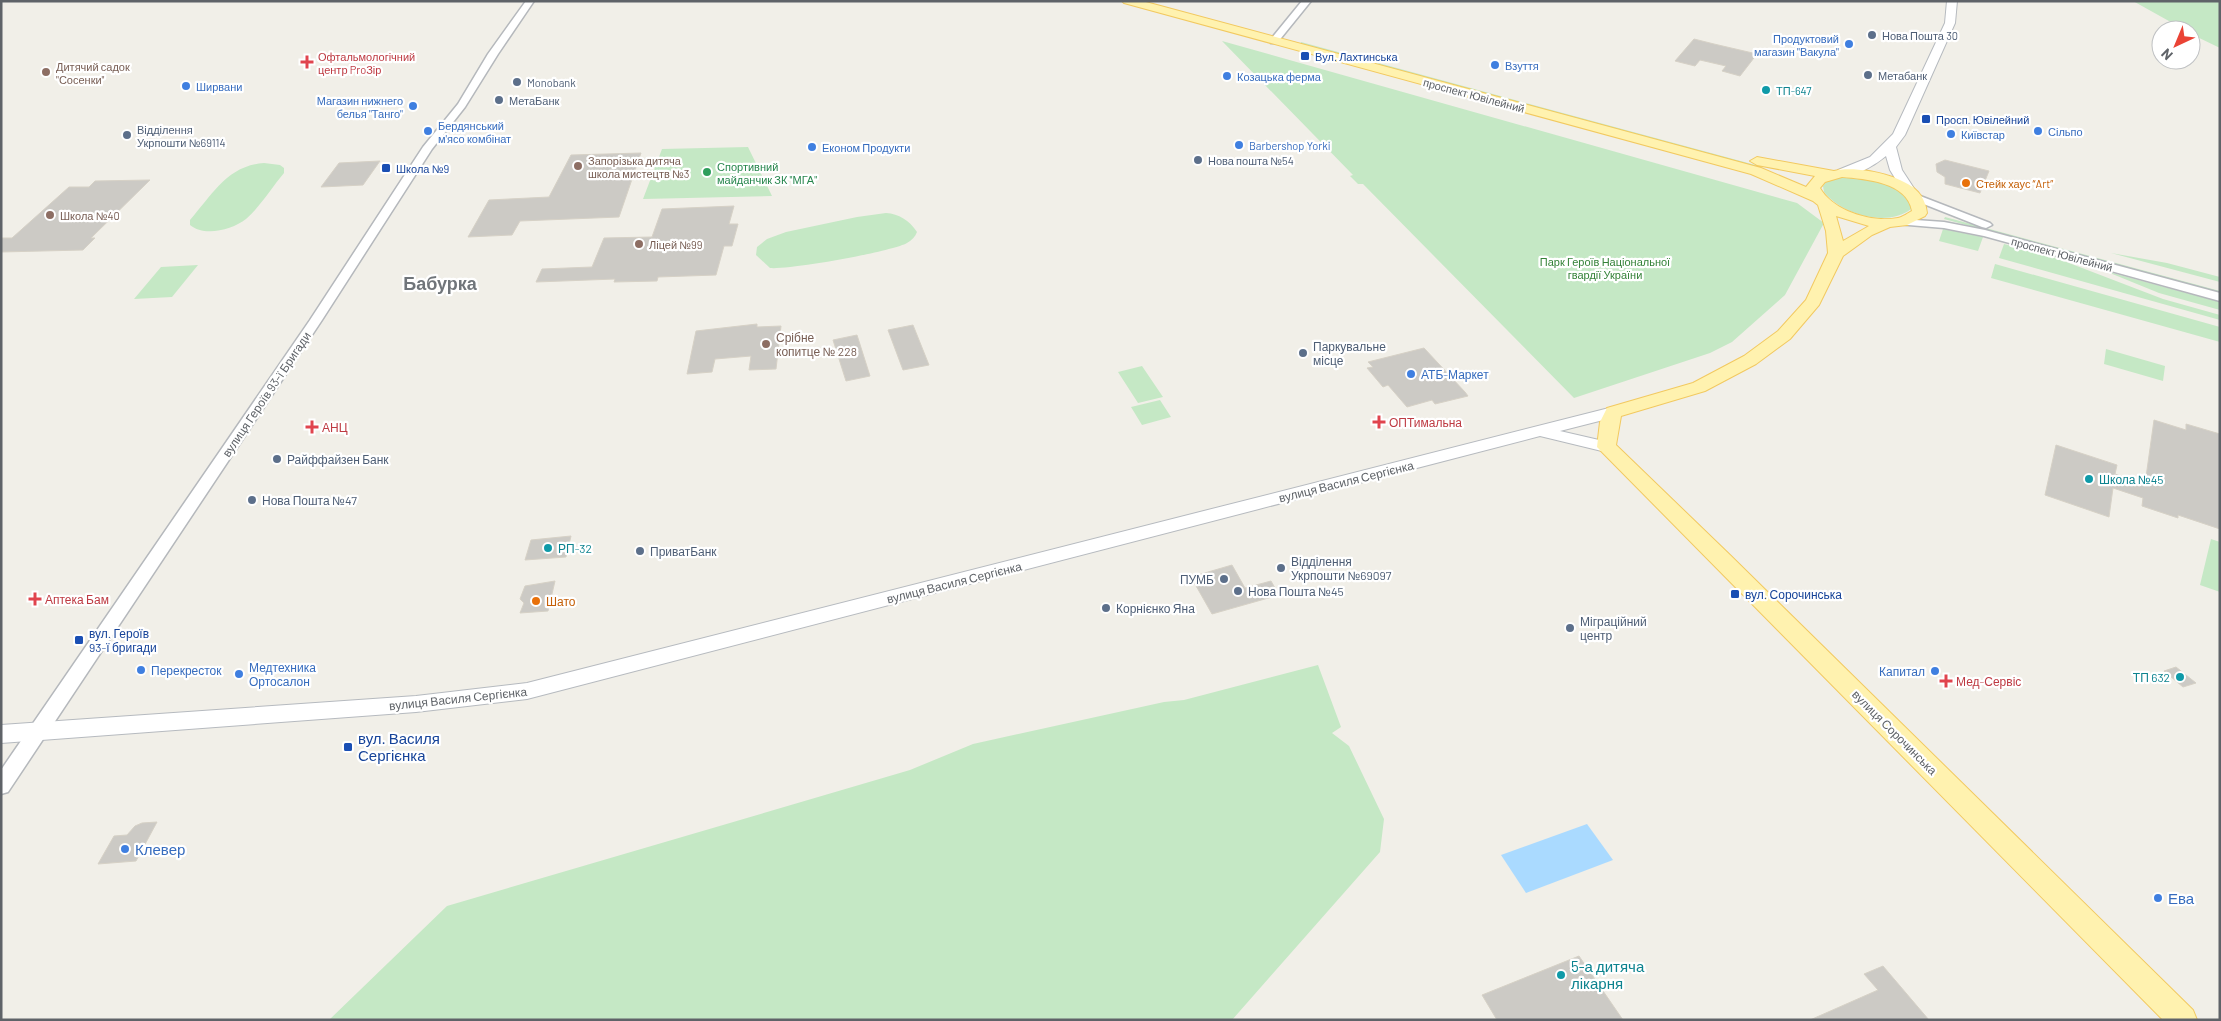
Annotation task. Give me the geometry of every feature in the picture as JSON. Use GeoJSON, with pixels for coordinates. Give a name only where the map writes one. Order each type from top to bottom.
{"type":"FeatureCollection","features":[{"type":"Feature","properties":{"kind":"main road","name":"проспект Ювілейний"},"geometry":{"type":"LineString","coordinates":[[1128,1],[1277,37],[1731,155],[1787,168],[1864,174],[1887,180],[1913,195]]}},
{"type":"Feature","properties":{"kind":"main road","name":"проспект Ювілейний"},"geometry":{"type":"LineString","coordinates":[[1158,1],[1277,37],[1756,171],[1853,218],[1894,223]]}},
{"type":"Feature","properties":{"kind":"main road"},"geometry":{"type":"LineString","coordinates":[[1890,147],[1896,170],[1921,205],[1920,213],[1913,219],[1867,232],[1836,253],[1834,231],[1821,201],[1812,190],[1814,183],[1819,178],[1869,163],[1890,147],[1901,130],[1950,22],[1952,1]]}},
{"type":"Feature","properties":{"kind":"main road","name":"вулиця Василя Сергієнка"},"geometry":{"type":"LineString","coordinates":[[1,734],[416,704],[527,691],[1541,432],[1699,387],[1723,376],[1750,360],[1784,335],[1813,302],[1836,253]]}},
{"type":"Feature","properties":{"kind":"main road"},"geometry":{"type":"LineString","coordinates":[[1541,432],[1606,447],[1609,422],[1613,412]]}},
{"type":"Feature","properties":{"kind":"main road","name":"вулиця Сорочинська"},"geometry":{"type":"LineString","coordinates":[[1606,447],[1737,574],[2182,1020]]}},
{"type":"Feature","properties":{"kind":"street","name":"вулиця Героїв 93-ї Бригади"},"geometry":{"type":"LineString","coordinates":[[1,786],[311,328],[428,147],[462,105],[493,54],[530,1]]}},
{"type":"Feature","properties":{"kind":"street"},"geometry":{"type":"LineString","coordinates":[[1277,37],[1306,1]]}},
{"type":"Feature","properties":{"kind":"street","name":"проспект Ювілейний"},"geometry":{"type":"LineString","coordinates":[[1913,195],[1987,225],[2220,287]]}},
{"type":"Feature","properties":{"kind":"street","name":"проспект Ювілейний"},"geometry":{"type":"LineString","coordinates":[[1894,223],[1944,224],[1985,233],[2220,297]]}},
{"type":"Feature","properties":{"kind":"green space"},"geometry":{"type":"Polygon","coordinates":[[[2133,1],[2220,1],[2220,48],[2201,39],[2201,20],[2167,20],[2133,1]]]}},
{"type":"Feature","properties":{"kind":"green space","name":"Парк Героїв Національної гвардії України"},"geometry":{"type":"Polygon","coordinates":[[[1222,41],[1797,203],[1824,223],[1785,295],[1732,342],[1710,353],[1574,398],[1363,184],[1358,184],[1350,176],[1353,175],[1222,41]]]}},
{"type":"Feature","properties":{"kind":"green space"},"geometry":{"type":"Polygon","coordinates":[[[1301,42],[1759,166],[1758,168],[1300,45],[1301,42]]]}},
{"type":"Feature","properties":{"kind":"green space","name":"Спортивний майданчик ЗК \"МГА\""},"geometry":{"type":"Polygon","coordinates":[[[748,147],[772,196],[643,199],[662,149],[748,147]]]}},
{"type":"Feature","properties":{"kind":"green space"},"geometry":{"type":"Polygon","coordinates":[[[264,163],[280,165],[284,168],[284,173],[246,219],[218,231],[203,231],[190,225],[190,220],[230,175],[251,165],[264,163]]]}},
{"type":"Feature","properties":{"kind":"green space"},"geometry":{"type":"Polygon","coordinates":[[[1847,176],[1874,180],[1898,190],[1912,203],[1911,209],[1901,215],[1877,218],[1865,216],[1841,207],[1824,192],[1823,186],[1827,181],[1847,176]]]}},
{"type":"Feature","properties":{"kind":"green space"},"geometry":{"type":"Polygon","coordinates":[[[886,213],[899,216],[911,224],[917,232],[913,238],[907,243],[881,251],[839,260],[780,268],[770,268],[756,255],[757,247],[767,239],[786,232],[886,213]]]}},
{"type":"Feature","properties":{"kind":"green space"},"geometry":{"type":"Polygon","coordinates":[[[1945,217],[2220,291],[2220,294],[1944,219],[1945,217]]]}},
{"type":"Feature","properties":{"kind":"green space"},"geometry":{"type":"Polygon","coordinates":[[[1943,229],[1983,237],[1978,251],[1939,241],[1943,229]]]}},
{"type":"Feature","properties":{"kind":"green space"},"geometry":{"type":"Polygon","coordinates":[[[2004,244],[2056,258],[2163,299],[2220,315],[2220,320],[1999,258],[2004,244]]]}},
{"type":"Feature","properties":{"kind":"green space"},"geometry":{"type":"Polygon","coordinates":[[[2111,253],[2167,263],[2220,277],[2220,282],[2111,253]]]}},
{"type":"Feature","properties":{"kind":"green space"},"geometry":{"type":"Polygon","coordinates":[[[1995,264],[2220,327],[2220,342],[1991,278],[1995,264]]]}},
{"type":"Feature","properties":{"kind":"green space"},"geometry":{"type":"Polygon","coordinates":[[[198,265],[172,297],[134,299],[161,267],[198,265]]]}},
{"type":"Feature","properties":{"kind":"green space"},"geometry":{"type":"Polygon","coordinates":[[[2105,271],[2220,302],[2220,310],[2159,293],[2105,271]]]}},
{"type":"Feature","properties":{"kind":"green space"},"geometry":{"type":"Polygon","coordinates":[[[2106,349],[2165,366],[2163,381],[2104,364],[2106,349]]]}},
{"type":"Feature","properties":{"kind":"green space"},"geometry":{"type":"Polygon","coordinates":[[[1142,366],[1163,397],[1138,403],[1118,372],[1142,366]]]}},
{"type":"Feature","properties":{"kind":"green space"},"geometry":{"type":"Polygon","coordinates":[[[1160,400],[1171,417],[1142,425],[1131,407],[1160,400]]]}},
{"type":"Feature","properties":{"kind":"green space"},"geometry":{"type":"Polygon","coordinates":[[[2211,539],[2220,542],[2220,592],[2200,585],[2211,539]]]}},
{"type":"Feature","properties":{"kind":"green space"},"geometry":{"type":"Polygon","coordinates":[[[1318,665],[1341,727],[1332,733],[1349,746],[1384,819],[1380,852],[1232,1020],[329,1020],[447,906],[910,770],[973,744],[1164,702],[1184,700],[1318,665]]]}},
{"type":"Feature","properties":{"kind":"water"},"geometry":{"type":"Polygon","coordinates":[[[1587,824],[1613,860],[1526,893],[1501,855],[1587,824]]]}},
{"type":"Feature","properties":{"kind":"building"},"geometry":{"type":"Polygon","coordinates":[[[1694,39],[1757,54],[1740,76],[1722,71],[1726,66],[1700,60],[1695,66],[1675,61],[1694,39]]]}},
{"type":"Feature","properties":{"kind":"building"},"geometry":{"type":"Polygon","coordinates":[[[641,153],[619,217],[520,221],[512,235],[468,237],[489,200],[549,197],[571,155],[641,153]]]}},
{"type":"Feature","properties":{"kind":"building","name":"Стейк хаус “Art”"},"geometry":{"type":"Polygon","coordinates":[[[1945,160],[1989,171],[1980,193],[1945,184],[1945,177],[1937,172],[1936,164],[1945,160]]]}},
{"type":"Feature","properties":{"kind":"building"},"geometry":{"type":"Polygon","coordinates":[[[380,161],[363,185],[321,187],[339,163],[380,161]]]}},
{"type":"Feature","properties":{"kind":"building","name":"Школа №40"},"geometry":{"type":"Polygon","coordinates":[[[150,180],[91,238],[95,238],[83,250],[1,252],[1,238],[12,238],[69,187],[89,187],[95,181],[150,180]]]}},
{"type":"Feature","properties":{"kind":"building","name":"Ліцей №99"},"geometry":{"type":"Polygon","coordinates":[[[734,206],[729,224],[738,224],[732,246],[724,246],[716,275],[658,277],[657,281],[614,282],[615,279],[536,282],[542,269],[592,267],[604,238],[652,237],[662,209],[734,206]]]}},
{"type":"Feature","properties":{"kind":"building","name":"Срібне копитце № 228"},"geometry":{"type":"Polygon","coordinates":[[[757,324],[757,327],[781,326],[776,369],[749,370],[751,356],[715,359],[712,372],[687,374],[696,331],[757,324]]]}},
{"type":"Feature","properties":{"kind":"building"},"geometry":{"type":"Polygon","coordinates":[[[913,325],[929,365],[903,370],[888,330],[913,325]]]}},
{"type":"Feature","properties":{"kind":"building"},"geometry":{"type":"Polygon","coordinates":[[[857,335],[870,376],[846,381],[833,340],[857,335]]]}},
{"type":"Feature","properties":{"kind":"building","name":"АТБ-Маркет"},"geometry":{"type":"Polygon","coordinates":[[[1424,348],[1468,396],[1435,404],[1432,400],[1407,407],[1388,385],[1383,387],[1367,368],[1373,367],[1368,362],[1424,348]]]}},
{"type":"Feature","properties":{"kind":"building","name":"Школа №45"},"geometry":{"type":"Polygon","coordinates":[[[2154,420],[2186,430],[2186,424],[2220,434],[2220,529],[2178,515],[2178,518],[2142,506],[2143,498],[2113,488],[2109,517],[2045,495],[2056,445],[2117,465],[2115,474],[2145,484],[2154,420]]]}},
{"type":"Feature","properties":{"kind":"building","name":"РП-32"},"geometry":{"type":"Polygon","coordinates":[[[571,536],[566,557],[525,560],[531,540],[571,536]]]}},
{"type":"Feature","properties":{"kind":"building","name":"Нова Пошта №45"},"geometry":{"type":"Polygon","coordinates":[[[1232,565],[1245,588],[1271,581],[1279,595],[1212,614],[1191,577],[1232,565]]]}},
{"type":"Feature","properties":{"kind":"building","name":"Шато"},"geometry":{"type":"Polygon","coordinates":[[[555,581],[548,611],[520,613],[524,603],[520,599],[525,586],[555,581]]]}},
{"type":"Feature","properties":{"kind":"building","name":"ТП 632"},"geometry":{"type":"Polygon","coordinates":[[[2176,667],[2196,683],[2183,687],[2164,671],[2176,667]]]}},
{"type":"Feature","properties":{"kind":"building","name":"Клевер"},"geometry":{"type":"Polygon","coordinates":[[[157,822],[136,861],[98,864],[114,836],[127,835],[135,826],[142,823],[157,822]]]}},
{"type":"Feature","properties":{"kind":"building","name":"5-а дитяча лікарня"},"geometry":{"type":"Polygon","coordinates":[[[1579,956],[1623,1020],[1497,1020],[1482,995],[1579,956]]]}},
{"type":"Feature","properties":{"kind":"building"},"geometry":{"type":"Polygon","coordinates":[[[1883,966],[1929,1020],[1810,1020],[1878,990],[1864,974],[1883,966]]]}},
{"type":"Feature","properties":{"kind":"place","name":"Нова Пошта 30"},"geometry":{"type":"Point","coordinates":[1872,35]}},
{"type":"Feature","properties":{"kind":"place","name":"Продуктовий магазин \"Вакула\""},"geometry":{"type":"Point","coordinates":[1849,44]}},
{"type":"Feature","properties":{"kind":"place","name":"Вул. Лахтинська"},"geometry":{"type":"Point","coordinates":[1305,56]}},
{"type":"Feature","properties":{"kind":"place","name":"Офтальмологічний центр ProЗір"},"geometry":{"type":"Point","coordinates":[307,62]}},
{"type":"Feature","properties":{"kind":"place","name":"Взуття"},"geometry":{"type":"Point","coordinates":[1495,65]}},
{"type":"Feature","properties":{"kind":"place","name":"Дитячий садок \"Сосенки\""},"geometry":{"type":"Point","coordinates":[46,72]}},
{"type":"Feature","properties":{"kind":"place","name":"Метабанк"},"geometry":{"type":"Point","coordinates":[1868,75]}},
{"type":"Feature","properties":{"kind":"place","name":"Козацька ферма"},"geometry":{"type":"Point","coordinates":[1227,76]}},
{"type":"Feature","properties":{"kind":"place","name":"Monobank"},"geometry":{"type":"Point","coordinates":[517,82]}},
{"type":"Feature","properties":{"kind":"place","name":"Ширвани"},"geometry":{"type":"Point","coordinates":[186,86]}},
{"type":"Feature","properties":{"kind":"place","name":"ТП-647"},"geometry":{"type":"Point","coordinates":[1766,90]}},
{"type":"Feature","properties":{"kind":"place","name":"МетаБанк"},"geometry":{"type":"Point","coordinates":[499,100]}},
{"type":"Feature","properties":{"kind":"place","name":"Магазин нижнего белья \"Танго\""},"geometry":{"type":"Point","coordinates":[413,106]}},
{"type":"Feature","properties":{"kind":"place","name":"Просп. Ювілейний"},"geometry":{"type":"Point","coordinates":[1926,119]}},
{"type":"Feature","properties":{"kind":"place","name":"Бердянський м'ясо комбінат"},"geometry":{"type":"Point","coordinates":[428,131]}},
{"type":"Feature","properties":{"kind":"place","name":"Сільпо"},"geometry":{"type":"Point","coordinates":[2038,131]}},
{"type":"Feature","properties":{"kind":"place","name":"Київстар"},"geometry":{"type":"Point","coordinates":[1951,134]}},
{"type":"Feature","properties":{"kind":"place","name":"Відділення Укрпошти №69114"},"geometry":{"type":"Point","coordinates":[127,135]}},
{"type":"Feature","properties":{"kind":"place","name":"Barbershop Yorki"},"geometry":{"type":"Point","coordinates":[1239,145]}},
{"type":"Feature","properties":{"kind":"place","name":"Економ Продукти"},"geometry":{"type":"Point","coordinates":[812,147]}},
{"type":"Feature","properties":{"kind":"place","name":"Нова пошта №54"},"geometry":{"type":"Point","coordinates":[1198,160]}},
{"type":"Feature","properties":{"kind":"place","name":"Запорізька дитяча школа мистецтв №3"},"geometry":{"type":"Point","coordinates":[578,166]}},
{"type":"Feature","properties":{"kind":"place","name":"Школа №9"},"geometry":{"type":"Point","coordinates":[386,168]}},
{"type":"Feature","properties":{"kind":"place","name":"Спортивний майданчик ЗК \"МГА\""},"geometry":{"type":"Point","coordinates":[707,172]}},
{"type":"Feature","properties":{"kind":"place","name":"Стейк хаус “Art”"},"geometry":{"type":"Point","coordinates":[1966,183]}},
{"type":"Feature","properties":{"kind":"place","name":"Школа №40"},"geometry":{"type":"Point","coordinates":[50,215]}},
{"type":"Feature","properties":{"kind":"place","name":"Ліцей №99"},"geometry":{"type":"Point","coordinates":[639,244]}},
{"type":"Feature","properties":{"kind":"place","name":"Срібне копитце № 228"},"geometry":{"type":"Point","coordinates":[766,344]}},
{"type":"Feature","properties":{"kind":"place","name":"Паркувальне місце"},"geometry":{"type":"Point","coordinates":[1303,353]}},
{"type":"Feature","properties":{"kind":"place","name":"АТБ-Маркет"},"geometry":{"type":"Point","coordinates":[1411,374]}},
{"type":"Feature","properties":{"kind":"place","name":"ОПТимальна"},"geometry":{"type":"Point","coordinates":[1379,422]}},
{"type":"Feature","properties":{"kind":"place","name":"АНЦ"},"geometry":{"type":"Point","coordinates":[312,427]}},
{"type":"Feature","properties":{"kind":"place","name":"Райффайзен Банк"},"geometry":{"type":"Point","coordinates":[277,459]}},
{"type":"Feature","properties":{"kind":"place","name":"Школа №45"},"geometry":{"type":"Point","coordinates":[2089,479]}},
{"type":"Feature","properties":{"kind":"place","name":"Нова Пошта №47"},"geometry":{"type":"Point","coordinates":[252,500]}},
{"type":"Feature","properties":{"kind":"place","name":"РП-32"},"geometry":{"type":"Point","coordinates":[548,548]}},
{"type":"Feature","properties":{"kind":"place","name":"ПриватБанк"},"geometry":{"type":"Point","coordinates":[640,551]}},
{"type":"Feature","properties":{"kind":"place","name":"Відділення Укрпошти №69097"},"geometry":{"type":"Point","coordinates":[1281,568]}},
{"type":"Feature","properties":{"kind":"place","name":"ПУМБ"},"geometry":{"type":"Point","coordinates":[1224,579]}},
{"type":"Feature","properties":{"kind":"place","name":"Нова Пошта №45"},"geometry":{"type":"Point","coordinates":[1238,591]}},
{"type":"Feature","properties":{"kind":"place","name":"вул. Сорочинська"},"geometry":{"type":"Point","coordinates":[1735,594]}},
{"type":"Feature","properties":{"kind":"place","name":"Аптека Бам"},"geometry":{"type":"Point","coordinates":[35,599]}},
{"type":"Feature","properties":{"kind":"place","name":"Шато"},"geometry":{"type":"Point","coordinates":[536,601]}},
{"type":"Feature","properties":{"kind":"place","name":"Корнієнко Яна"},"geometry":{"type":"Point","coordinates":[1106,608]}},
{"type":"Feature","properties":{"kind":"place","name":"Міграційний центр"},"geometry":{"type":"Point","coordinates":[1570,628]}},
{"type":"Feature","properties":{"kind":"place","name":"вул. Героїв 93-ї бригади"},"geometry":{"type":"Point","coordinates":[79,640]}},
{"type":"Feature","properties":{"kind":"place","name":"Перекресток"},"geometry":{"type":"Point","coordinates":[141,670]}},
{"type":"Feature","properties":{"kind":"place","name":"Капитал"},"geometry":{"type":"Point","coordinates":[1935,671]}},
{"type":"Feature","properties":{"kind":"place","name":"Медтехника Ортосалон"},"geometry":{"type":"Point","coordinates":[239,674]}},
{"type":"Feature","properties":{"kind":"place","name":"ТП 632"},"geometry":{"type":"Point","coordinates":[2180,677]}},
{"type":"Feature","properties":{"kind":"place","name":"Мед-Сервіс"},"geometry":{"type":"Point","coordinates":[1946,681]}},
{"type":"Feature","properties":{"kind":"place","name":"вул. Василя Сергієнка"},"geometry":{"type":"Point","coordinates":[348,747]}},
{"type":"Feature","properties":{"kind":"place","name":"Клевер"},"geometry":{"type":"Point","coordinates":[125,849]}},
{"type":"Feature","properties":{"kind":"place","name":"Ева"},"geometry":{"type":"Point","coordinates":[2158,898]}},
{"type":"Feature","properties":{"kind":"place","name":"5-а дитяча лікарня"},"geometry":{"type":"Point","coordinates":[1561,975]}},
{"type":"Feature","properties":{"kind":"district","name":"Бабурка"},"geometry":{"type":"Point","coordinates":[440,283]}}]}
